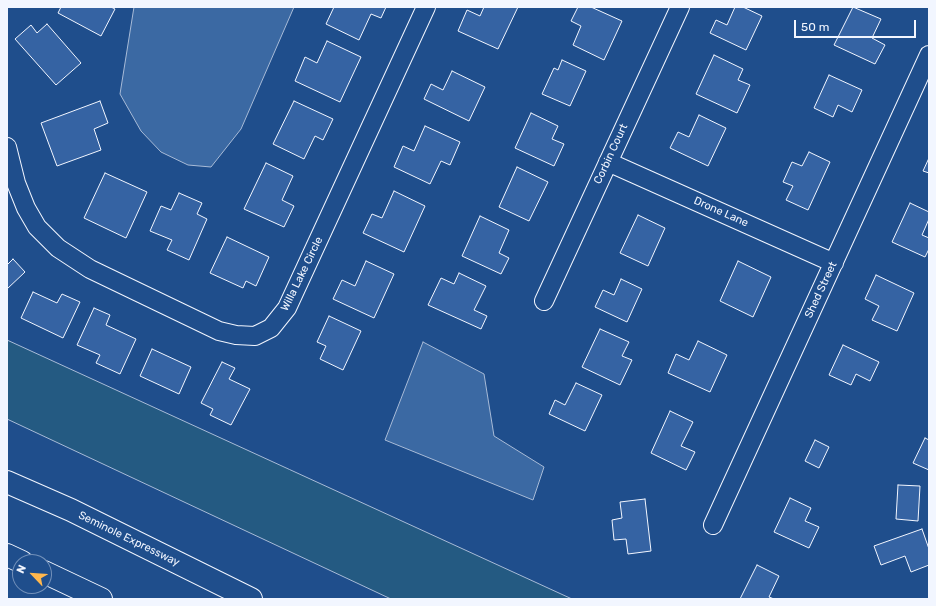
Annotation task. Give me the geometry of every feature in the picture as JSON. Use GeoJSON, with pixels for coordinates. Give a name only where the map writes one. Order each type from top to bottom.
{"type":"FeatureCollection","features":[{"type":"Feature","properties":{"kind":"highway","name":"Seminole Expressway"},"geometry":{"type":"LineString","coordinates":[[7,482],[71,510],[251,599]]}},
{"type":"Feature","properties":{"kind":"highway"},"geometry":{"type":"LineString","coordinates":[[52,576],[101,599]]}},
{"type":"Feature","properties":{"kind":"street","name":"Willa Lake Circle"},"geometry":{"type":"LineString","coordinates":[[7,146],[16,183],[26,208],[37,228],[58,248],[90,269],[219,331],[236,335],[255,336],[271,328],[287,308],[426,7]]}},
{"type":"Feature","properties":{"kind":"street","name":"Corbin Court"},"geometry":{"type":"LineString","coordinates":[[544,301],[680,7]]}},
{"type":"Feature","properties":{"kind":"street","name":"Shed Street"},"geometry":{"type":"LineString","coordinates":[[713,525],[929,55]]}},
{"type":"Feature","properties":{"kind":"street","name":"Drone Lane"},"geometry":{"type":"LineString","coordinates":[[608,162],[834,263]]}},
{"type":"Feature","properties":{"kind":"shaded area"},"geometry":{"type":"Polygon","coordinates":[[[134,7],[294,7],[241,129],[211,167],[188,165],[161,152],[141,131],[120,94],[134,7]]]}},
{"type":"Feature","properties":{"kind":"shaded area"},"geometry":{"type":"Polygon","coordinates":[[[7,340],[572,599],[391,599],[7,419],[7,340]]]}},
{"type":"Feature","properties":{"kind":"shaded area"},"geometry":{"type":"Polygon","coordinates":[[[423,342],[484,374],[494,436],[544,467],[533,500],[385,440],[423,342]]]}},
{"type":"Feature","properties":{"kind":"building"},"geometry":{"type":"Polygon","coordinates":[[[61,7],[111,7],[115,9],[101,36],[58,13],[61,7]]]}},
{"type":"Feature","properties":{"kind":"building"},"geometry":{"type":"Polygon","coordinates":[[[334,7],[386,7],[381,18],[371,14],[359,40],[326,24],[334,7]]]}},
{"type":"Feature","properties":{"kind":"building"},"geometry":{"type":"Polygon","coordinates":[[[484,7],[518,7],[498,49],[458,31],[467,10],[480,16],[484,7]]]}},
{"type":"Feature","properties":{"kind":"building"},"geometry":{"type":"Polygon","coordinates":[[[578,7],[591,7],[622,21],[604,60],[573,45],[581,26],[571,21],[578,7]]]}},
{"type":"Feature","properties":{"kind":"building"},"geometry":{"type":"Polygon","coordinates":[[[735,7],[743,7],[762,16],[746,50],[710,33],[716,20],[727,25],[735,7]]]}},
{"type":"Feature","properties":{"kind":"building"},"geometry":{"type":"Polygon","coordinates":[[[853,7],[881,19],[872,38],[885,45],[875,64],[834,45],[853,7]]]}},
{"type":"Feature","properties":{"kind":"building"},"geometry":{"type":"Polygon","coordinates":[[[47,24],[81,63],[56,85],[15,39],[31,25],[37,33],[47,24]]]}},
{"type":"Feature","properties":{"kind":"building"},"geometry":{"type":"Polygon","coordinates":[[[327,41],[361,57],[340,102],[295,81],[305,57],[317,63],[327,41]]]}},
{"type":"Feature","properties":{"kind":"building"},"geometry":{"type":"Polygon","coordinates":[[[714,55],[743,69],[738,80],[750,85],[737,113],[696,94],[714,55]]]}},
{"type":"Feature","properties":{"kind":"building"},"geometry":{"type":"Polygon","coordinates":[[[562,60],[586,71],[570,106],[542,94],[554,68],[558,70],[562,60]]]}},
{"type":"Feature","properties":{"kind":"building"},"geometry":{"type":"Polygon","coordinates":[[[452,71],[485,87],[469,121],[424,99],[431,84],[443,90],[452,71]]]}},
{"type":"Feature","properties":{"kind":"building"},"geometry":{"type":"Polygon","coordinates":[[[829,75],[862,90],[852,112],[838,105],[833,117],[814,108],[829,75]]]}},
{"type":"Feature","properties":{"kind":"building"},"geometry":{"type":"Polygon","coordinates":[[[100,101],[108,123],[94,129],[101,150],[57,166],[41,123],[100,101]]]}},
{"type":"Feature","properties":{"kind":"building"},"geometry":{"type":"Polygon","coordinates":[[[294,101],[333,119],[323,140],[315,136],[304,159],[273,144],[294,101]]]}},
{"type":"Feature","properties":{"kind":"building"},"geometry":{"type":"Polygon","coordinates":[[[531,113],[558,126],[552,139],[564,144],[554,166],[515,148],[531,113]]]}},
{"type":"Feature","properties":{"kind":"building"},"geometry":{"type":"Polygon","coordinates":[[[699,115],[726,128],[708,166],[670,148],[678,132],[689,137],[699,115]]]}},
{"type":"Feature","properties":{"kind":"building"},"geometry":{"type":"Polygon","coordinates":[[[425,126],[460,142],[450,165],[441,161],[430,184],[394,167],[403,146],[414,151],[425,126]]]}},
{"type":"Feature","properties":{"kind":"building"},"geometry":{"type":"Polygon","coordinates":[[[809,152],[830,162],[808,210],[786,200],[793,186],[783,182],[792,162],[802,166],[809,152]]]}},
{"type":"Feature","properties":{"kind":"building"},"geometry":{"type":"Polygon","coordinates":[[[929,158],[929,173],[923,171],[929,158]]]}},
{"type":"Feature","properties":{"kind":"building"},"geometry":{"type":"Polygon","coordinates":[[[266,163],[293,176],[282,200],[294,206],[284,227],[244,209],[266,163]]]}},
{"type":"Feature","properties":{"kind":"building"},"geometry":{"type":"Polygon","coordinates":[[[517,167],[548,182],[529,221],[499,207],[517,167]]]}},
{"type":"Feature","properties":{"kind":"building"},"geometry":{"type":"Polygon","coordinates":[[[105,173],[147,192],[126,238],[84,218],[105,173]]]}},
{"type":"Feature","properties":{"kind":"building"},"geometry":{"type":"Polygon","coordinates":[[[394,191],[425,206],[404,252],[363,233],[372,214],[382,218],[394,191]]]}},
{"type":"Feature","properties":{"kind":"building"},"geometry":{"type":"Polygon","coordinates":[[[179,193],[202,203],[197,214],[207,219],[189,260],[167,250],[172,240],[150,231],[161,206],[171,210],[179,193]]]}},
{"type":"Feature","properties":{"kind":"building"},"geometry":{"type":"Polygon","coordinates":[[[910,203],[929,212],[929,219],[922,235],[929,238],[929,249],[925,257],[892,242],[910,203]]]}},
{"type":"Feature","properties":{"kind":"building"},"geometry":{"type":"Polygon","coordinates":[[[638,215],[665,228],[648,266],[620,253],[638,215]]]}},
{"type":"Feature","properties":{"kind":"building"},"geometry":{"type":"Polygon","coordinates":[[[480,216],[509,230],[499,253],[509,258],[501,274],[462,256],[480,216]]]}},
{"type":"Feature","properties":{"kind":"building"},"geometry":{"type":"Polygon","coordinates":[[[227,237],[269,257],[256,286],[246,281],[243,288],[210,273],[227,237]]]}},
{"type":"Feature","properties":{"kind":"building"},"geometry":{"type":"Polygon","coordinates":[[[13,259],[25,272],[7,289],[7,265],[13,259]]]}},
{"type":"Feature","properties":{"kind":"building"},"geometry":{"type":"Polygon","coordinates":[[[366,261],[394,274],[374,318],[333,299],[342,280],[355,286],[366,261]]]}},
{"type":"Feature","properties":{"kind":"building"},"geometry":{"type":"Polygon","coordinates":[[[738,261],[771,277],[753,317],[720,301],[738,261]]]}},
{"type":"Feature","properties":{"kind":"building"},"geometry":{"type":"Polygon","coordinates":[[[459,273],[486,286],[474,310],[487,316],[481,329],[428,305],[441,278],[454,284],[459,273]]]}},
{"type":"Feature","properties":{"kind":"building"},"geometry":{"type":"Polygon","coordinates":[[[876,275],[914,293],[897,331],[872,320],[879,306],[865,299],[876,275]]]}},
{"type":"Feature","properties":{"kind":"building"},"geometry":{"type":"Polygon","coordinates":[[[621,279],[642,289],[627,322],[595,307],[603,290],[614,295],[621,279]]]}},
{"type":"Feature","properties":{"kind":"building"},"geometry":{"type":"Polygon","coordinates":[[[33,292],[57,303],[62,294],[80,302],[63,338],[21,318],[33,292]]]}},
{"type":"Feature","properties":{"kind":"building"},"geometry":{"type":"Polygon","coordinates":[[[94,308],[110,315],[106,325],[136,339],[120,374],[96,363],[100,355],[77,345],[94,308]]]}},
{"type":"Feature","properties":{"kind":"building"},"geometry":{"type":"Polygon","coordinates":[[[329,316],[361,331],[343,370],[320,359],[326,346],[317,342],[329,316]]]}},
{"type":"Feature","properties":{"kind":"building"},"geometry":{"type":"Polygon","coordinates":[[[600,329],[629,342],[622,356],[632,360],[620,385],[582,367],[600,329]]]}},
{"type":"Feature","properties":{"kind":"building"},"geometry":{"type":"Polygon","coordinates":[[[698,341],[727,355],[710,392],[668,373],[676,354],[689,360],[698,341]]]}},
{"type":"Feature","properties":{"kind":"building"},"geometry":{"type":"Polygon","coordinates":[[[843,345],[879,362],[870,381],[856,374],[851,385],[829,375],[843,345]]]}},
{"type":"Feature","properties":{"kind":"building"},"geometry":{"type":"Polygon","coordinates":[[[152,349],[191,367],[179,394],[140,376],[152,349]]]}},
{"type":"Feature","properties":{"kind":"building"},"geometry":{"type":"Polygon","coordinates":[[[222,362],[235,368],[229,379],[250,389],[231,425],[210,415],[213,409],[201,403],[222,362]]]}},
{"type":"Feature","properties":{"kind":"building"},"geometry":{"type":"Polygon","coordinates":[[[576,383],[602,395],[585,431],[549,414],[555,400],[565,405],[576,383]]]}},
{"type":"Feature","properties":{"kind":"building"},"geometry":{"type":"Polygon","coordinates":[[[670,411],[693,422],[681,446],[695,452],[686,470],[651,453],[670,411]]]}},
{"type":"Feature","properties":{"kind":"building"},"geometry":{"type":"Polygon","coordinates":[[[925,438],[929,440],[929,470],[913,463],[925,438]]]}},
{"type":"Feature","properties":{"kind":"building"},"geometry":{"type":"Polygon","coordinates":[[[815,440],[829,447],[819,468],[805,461],[815,440]]]}},
{"type":"Feature","properties":{"kind":"building"},"geometry":{"type":"Polygon","coordinates":[[[898,485],[920,486],[918,521],[896,519],[898,485]]]}},
{"type":"Feature","properties":{"kind":"building"},"geometry":{"type":"Polygon","coordinates":[[[790,498],[811,508],[805,521],[819,527],[809,548],[774,532],[790,498]]]}},
{"type":"Feature","properties":{"kind":"building"},"geometry":{"type":"Polygon","coordinates":[[[645,499],[651,551],[628,554],[626,539],[614,540],[612,520],[622,518],[620,502],[645,499]]]}},
{"type":"Feature","properties":{"kind":"building"},"geometry":{"type":"Polygon","coordinates":[[[922,529],[929,549],[929,565],[911,572],[905,556],[881,565],[874,546],[922,529]]]}},
{"type":"Feature","properties":{"kind":"building"},"geometry":{"type":"Polygon","coordinates":[[[757,565],[779,576],[769,597],[774,599],[740,599],[757,565]]]}}]}
